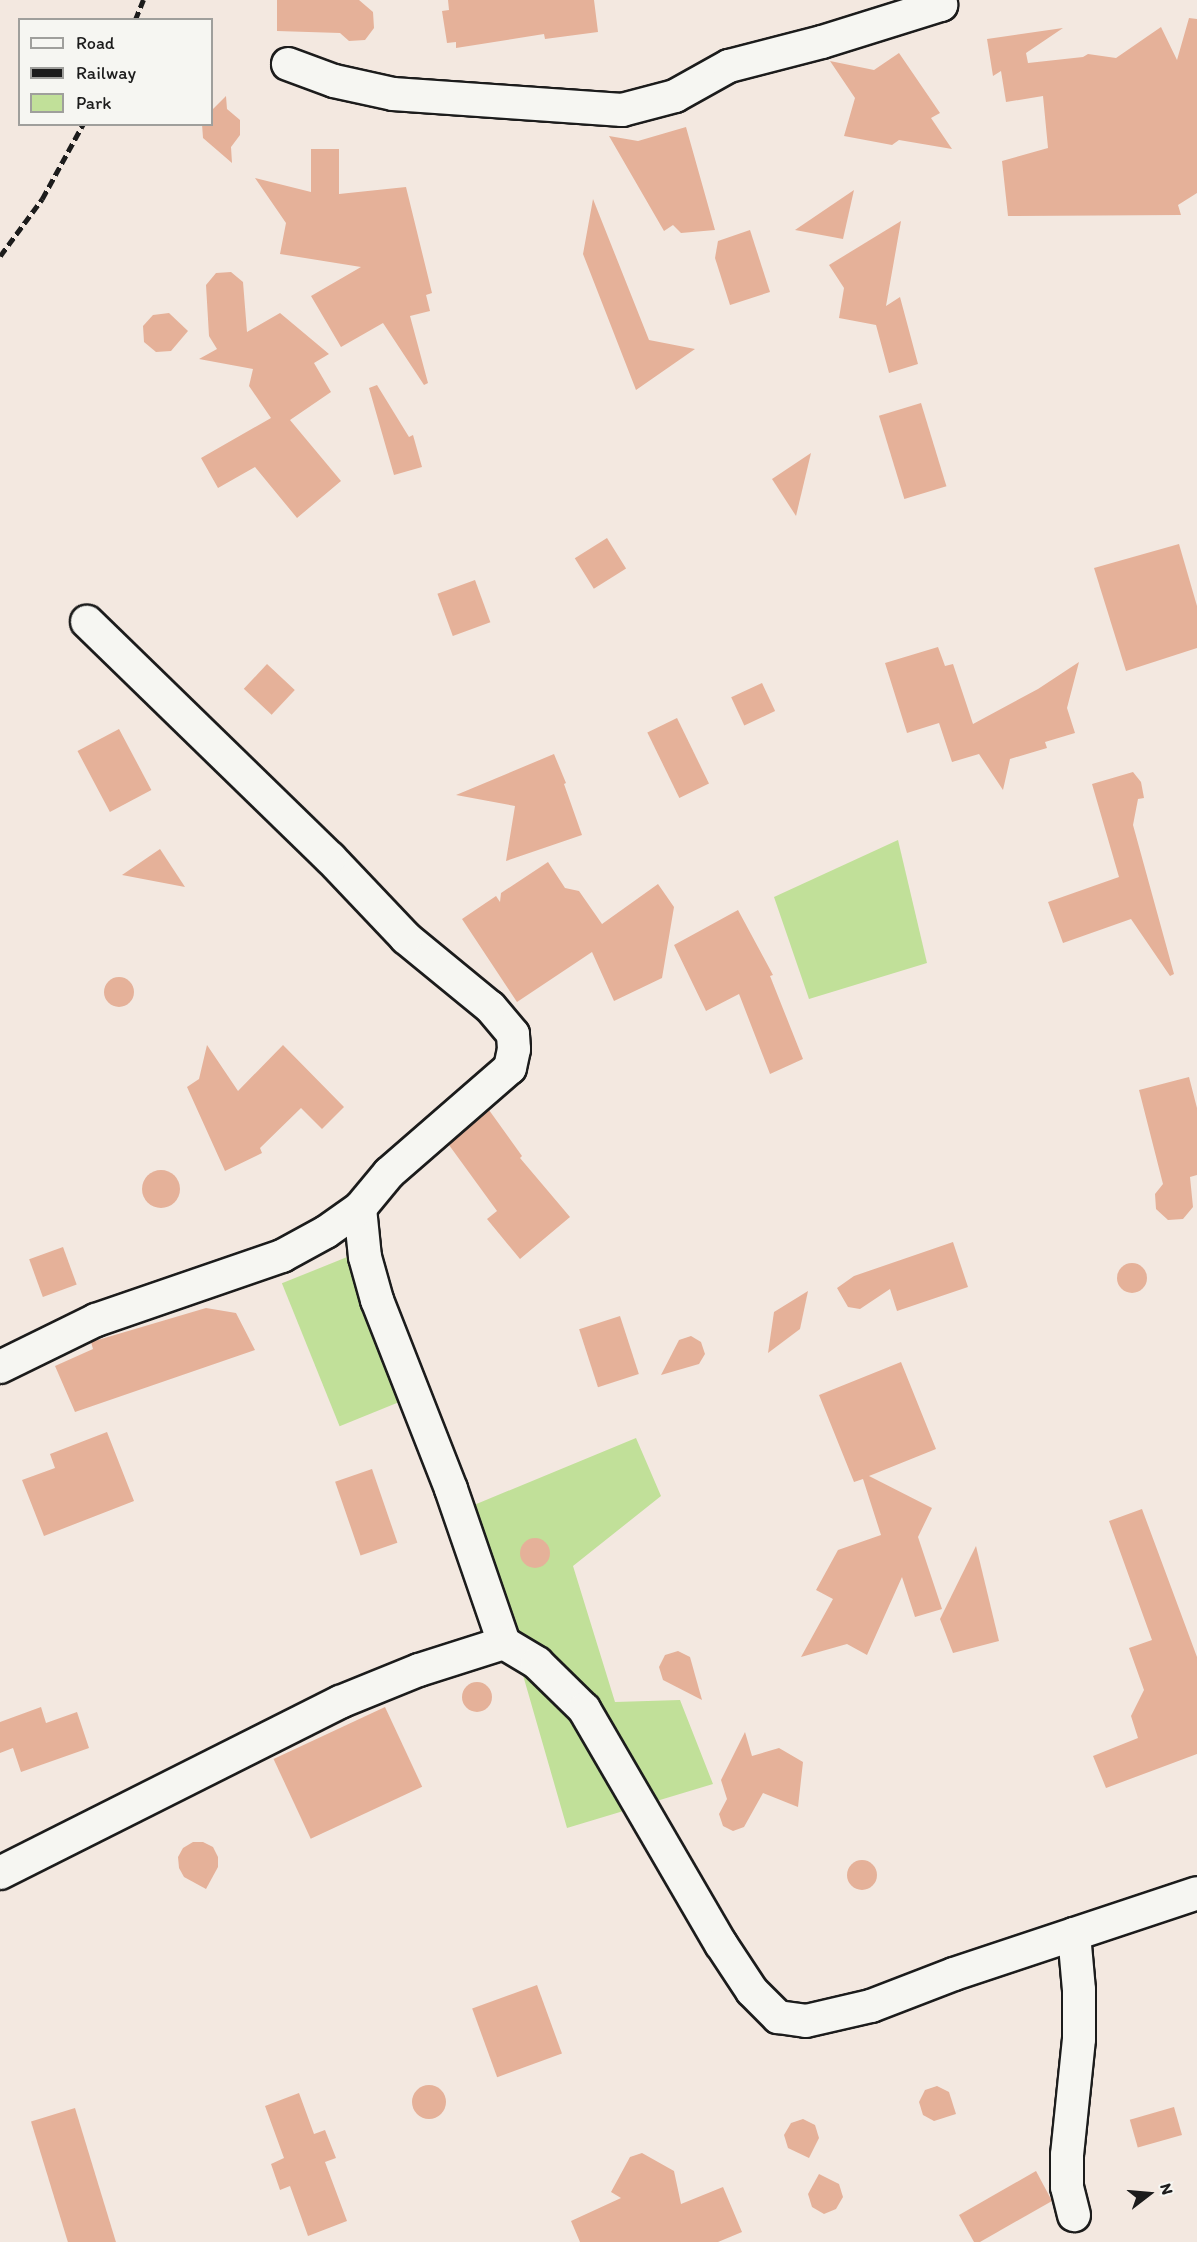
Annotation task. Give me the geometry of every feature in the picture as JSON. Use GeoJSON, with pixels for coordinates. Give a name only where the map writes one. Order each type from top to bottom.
{"type":"FeatureCollection","features":[{"type":"Feature","properties":{"kind":"street"},"geometry":{"type":"LineString","coordinates":[[288,64],[334,81],[393,94],[622,110],[675,96],[729,66],[822,42],[941,6],[939,0]]}},
{"type":"Feature","properties":{"kind":"street"},"geometry":{"type":"LineString","coordinates":[[0,1367],[96,1320],[282,1256],[326,1232],[360,1208],[389,1173],[510,1068],[514,1049],[513,1034],[490,1007],[406,938],[330,858],[87,622]]}},
{"type":"Feature","properties":{"kind":"street"},"geometry":{"type":"LineString","coordinates":[[360,1208],[365,1257],[377,1300],[451,1489],[504,1643],[537,1663],[584,1709],[721,1944],[752,1991],[778,2017],[793,2021],[806,2020],[871,2007],[954,1974],[1197,1893]]}},
{"type":"Feature","properties":{"kind":"street"},"geometry":{"type":"LineString","coordinates":[[0,1873],[340,1702],[419,1670],[504,1643]]}},
{"type":"Feature","properties":{"kind":"street"},"geometry":{"type":"LineString","coordinates":[[1074,1934],[1079,1990],[1079,2039],[1067,2155],[1067,2187],[1074,2215]]}},
{"type":"Feature","properties":{"kind":"green space"},"geometry":{"type":"Polygon","coordinates":[[[898,840],[927,963],[809,999],[774,897],[898,840]]]}},
{"type":"Feature","properties":{"kind":"green space"},"geometry":{"type":"Polygon","coordinates":[[[357,1253],[415,1396],[340,1426],[282,1283],[357,1253]]]}},
{"type":"Feature","properties":{"kind":"green space"},"geometry":{"type":"Polygon","coordinates":[[[636,1438],[661,1496],[573,1566],[615,1702],[680,1700],[713,1784],[567,1828],[474,1505],[636,1438]]]}},
{"type":"Feature","properties":{"kind":"building"},"geometry":{"type":"Polygon","coordinates":[[[277,0],[359,0],[373,12],[374,28],[365,40],[349,41],[340,33],[277,31],[277,0]]]}},
{"type":"Feature","properties":{"kind":"building"},"geometry":{"type":"Polygon","coordinates":[[[448,0],[594,0],[598,32],[545,39],[544,34],[456,48],[456,42],[447,43],[442,11],[449,10],[448,0]]]}},
{"type":"Feature","properties":{"kind":"building"},"geometry":{"type":"Polygon","coordinates":[[[1189,18],[1197,19],[1197,193],[1178,205],[1181,215],[1008,216],[1002,161],[1048,148],[1043,96],[1006,102],[1001,71],[993,76],[987,39],[1063,28],[1026,53],[1028,63],[1083,57],[1088,54],[1116,58],[1161,27],[1177,60],[1189,18]]]}},
{"type":"Feature","properties":{"kind":"building"},"geometry":{"type":"Polygon","coordinates":[[[899,53],[940,113],[931,118],[952,149],[899,140],[892,145],[844,136],[855,98],[830,61],[874,70],[899,53]]]}},
{"type":"Feature","properties":{"kind":"building"},"geometry":{"type":"Polygon","coordinates":[[[226,96],[227,109],[240,120],[240,135],[231,147],[232,163],[203,138],[202,126],[213,126],[213,109],[226,96]]]}},
{"type":"Feature","properties":{"kind":"building"},"geometry":{"type":"Polygon","coordinates":[[[686,127],[715,230],[681,233],[673,225],[664,231],[609,136],[638,141],[686,127]]]}},
{"type":"Feature","properties":{"kind":"building"},"geometry":{"type":"Polygon","coordinates":[[[311,149],[339,149],[339,194],[406,187],[432,293],[426,295],[430,311],[410,316],[428,383],[424,385],[383,323],[341,347],[311,296],[361,267],[280,254],[286,223],[255,178],[311,192],[311,149]]]}},
{"type":"Feature","properties":{"kind":"building"},"geometry":{"type":"Polygon","coordinates":[[[854,190],[843,239],[795,230],[854,190]]]}},
{"type":"Feature","properties":{"kind":"building"},"geometry":{"type":"Polygon","coordinates":[[[593,199],[649,340],[695,349],[636,390],[583,254],[593,199]]]}},
{"type":"Feature","properties":{"kind":"building"},"geometry":{"type":"Polygon","coordinates":[[[901,221],[886,306],[900,297],[918,364],[889,373],[876,325],[839,318],[844,288],[829,265],[901,221]]]}},
{"type":"Feature","properties":{"kind":"building"},"geometry":{"type":"Polygon","coordinates":[[[750,230],[770,292],[730,305],[715,258],[718,241],[750,230]]]}},
{"type":"Feature","properties":{"kind":"building"},"geometry":{"type":"Polygon","coordinates":[[[231,272],[243,282],[247,332],[280,313],[329,354],[314,363],[331,392],[290,420],[341,481],[297,518],[255,467],[218,488],[201,458],[271,418],[249,386],[253,369],[199,359],[217,349],[209,336],[206,285],[216,273],[231,272]]]}},
{"type":"Feature","properties":{"kind":"building"},"geometry":{"type":"Polygon","coordinates":[[[169,313],[188,331],[171,351],[156,352],[144,342],[143,326],[153,315],[169,313]]]}},
{"type":"Feature","properties":{"kind":"building"},"geometry":{"type":"Polygon","coordinates":[[[377,385],[409,437],[413,435],[422,467],[394,475],[369,388],[377,385]]]}},
{"type":"Feature","properties":{"kind":"building"},"geometry":{"type":"Polygon","coordinates":[[[921,403],[946,486],[904,499],[879,416],[921,403]]]}},
{"type":"Feature","properties":{"kind":"building"},"geometry":{"type":"Polygon","coordinates":[[[811,453],[796,516],[772,479],[811,453]]]}},
{"type":"Feature","properties":{"kind":"building"},"geometry":{"type":"Polygon","coordinates":[[[607,538],[626,569],[594,589],[575,558],[607,538]]]}},
{"type":"Feature","properties":{"kind":"building"},"geometry":{"type":"Polygon","coordinates":[[[1179,544],[1197,606],[1197,648],[1126,671],[1094,568],[1179,544]]]}},
{"type":"Feature","properties":{"kind":"building"},"geometry":{"type":"Polygon","coordinates":[[[475,580],[490,622],[453,636],[437,594],[475,580]]]}},
{"type":"Feature","properties":{"kind":"building"},"geometry":{"type":"Polygon","coordinates":[[[938,647],[945,666],[953,664],[973,724],[1038,689],[1079,662],[1067,708],[1075,733],[1045,742],[1047,748],[1010,759],[1003,790],[979,754],[952,762],[939,723],[907,733],[885,663],[938,647]]]}},
{"type":"Feature","properties":{"kind":"building"},"geometry":{"type":"Polygon","coordinates":[[[267,664],[295,690],[272,715],[244,689],[267,664]]]}},
{"type":"Feature","properties":{"kind":"building"},"geometry":{"type":"Polygon","coordinates":[[[762,683],[775,711],[744,725],[731,697],[762,683]]]}},
{"type":"Feature","properties":{"kind":"building"},"geometry":{"type":"Polygon","coordinates":[[[677,718],[709,784],[679,798],[647,732],[677,718]]]}},
{"type":"Feature","properties":{"kind":"building"},"geometry":{"type":"Polygon","coordinates":[[[119,729],[151,790],[110,812],[78,751],[119,729]]]}},
{"type":"Feature","properties":{"kind":"building"},"geometry":{"type":"Polygon","coordinates":[[[554,754],[566,783],[564,784],[582,835],[506,861],[515,806],[456,795],[554,754]]]}},
{"type":"Feature","properties":{"kind":"building"},"geometry":{"type":"Polygon","coordinates":[[[1133,772],[1141,782],[1144,798],[1138,799],[1133,825],[1174,974],[1170,976],[1131,919],[1063,943],[1048,902],[1119,877],[1092,784],[1133,772]]]}},
{"type":"Feature","properties":{"kind":"building"},"geometry":{"type":"Polygon","coordinates":[[[160,849],[185,887],[122,875],[160,849]]]}},
{"type":"Feature","properties":{"kind":"building"},"geometry":{"type":"Polygon","coordinates":[[[548,862],[565,888],[579,891],[602,924],[658,884],[674,907],[662,978],[614,1001],[592,952],[517,1002],[462,919],[496,896],[500,902],[501,893],[548,862]]]}},
{"type":"Feature","properties":{"kind":"building"},"geometry":{"type":"Polygon","coordinates":[[[738,910],[773,975],[770,976],[803,1059],[770,1074],[739,994],[706,1011],[674,945],[738,910]]]}},
{"type":"Feature","properties":{"kind":"building"},"geometry":{"type":"Polygon","coordinates":[[[119,977],[130,981],[134,992],[130,1003],[119,1007],[108,1003],[104,992],[108,981],[119,977]]]}},
{"type":"Feature","properties":{"kind":"building"},"geometry":{"type":"Polygon","coordinates":[[[207,1045],[238,1091],[283,1045],[344,1107],[322,1129],[301,1108],[260,1148],[262,1153],[225,1171],[187,1087],[199,1079],[207,1045]]]}},
{"type":"Feature","properties":{"kind":"building"},"geometry":{"type":"Polygon","coordinates":[[[1189,1077],[1197,1108],[1197,1175],[1190,1177],[1193,1207],[1183,1219],[1168,1220],[1156,1209],[1155,1194],[1163,1184],[1139,1090],[1189,1077]]]}},
{"type":"Feature","properties":{"kind":"building"},"geometry":{"type":"Polygon","coordinates":[[[489,1110],[522,1156],[520,1158],[570,1217],[520,1259],[487,1219],[497,1211],[449,1145],[489,1110]]]}},
{"type":"Feature","properties":{"kind":"building"},"geometry":{"type":"Polygon","coordinates":[[[161,1170],[175,1175],[180,1189],[175,1203],[161,1208],[147,1203],[142,1189],[147,1175],[161,1170]]]}},
{"type":"Feature","properties":{"kind":"building"},"geometry":{"type":"Polygon","coordinates":[[[953,1242],[968,1287],[897,1311],[890,1289],[860,1309],[848,1307],[837,1288],[854,1276],[953,1242]]]}},
{"type":"Feature","properties":{"kind":"building"},"geometry":{"type":"Polygon","coordinates":[[[63,1247],[77,1285],[43,1297],[29,1259],[63,1247]]]}},
{"type":"Feature","properties":{"kind":"building"},"geometry":{"type":"Polygon","coordinates":[[[1132,1263],[1143,1267],[1147,1278],[1143,1289],[1132,1293],[1121,1289],[1117,1278],[1121,1267],[1132,1263]]]}},
{"type":"Feature","properties":{"kind":"building"},"geometry":{"type":"Polygon","coordinates":[[[808,1291],[800,1329],[768,1353],[774,1312],[808,1291]]]}},
{"type":"Feature","properties":{"kind":"building"},"geometry":{"type":"Polygon","coordinates":[[[206,1308],[236,1313],[255,1350],[75,1412],[55,1366],[93,1349],[91,1342],[206,1308]]]}},
{"type":"Feature","properties":{"kind":"building"},"geometry":{"type":"Polygon","coordinates":[[[620,1316],[639,1374],[598,1387],[579,1329],[620,1316]]]}},
{"type":"Feature","properties":{"kind":"building"},"geometry":{"type":"Polygon","coordinates":[[[691,1336],[701,1342],[705,1354],[699,1364],[661,1375],[679,1340],[691,1336]]]}},
{"type":"Feature","properties":{"kind":"building"},"geometry":{"type":"Polygon","coordinates":[[[901,1362],[936,1449],[869,1476],[932,1508],[918,1537],[942,1609],[915,1617],[902,1577],[867,1655],[847,1644],[801,1657],[833,1599],[816,1590],[838,1550],[881,1535],[863,1479],[854,1482],[819,1395],[901,1362]]]}},
{"type":"Feature","properties":{"kind":"building"},"geometry":{"type":"Polygon","coordinates":[[[107,1432],[134,1501],[44,1536],[22,1480],[55,1468],[50,1454],[107,1432]]]}},
{"type":"Feature","properties":{"kind":"building"},"geometry":{"type":"Polygon","coordinates":[[[372,1469],[397,1543],[361,1555],[335,1482],[372,1469]]]}},
{"type":"Feature","properties":{"kind":"building"},"geometry":{"type":"Polygon","coordinates":[[[1142,1509],[1197,1657],[1197,1754],[1106,1788],[1093,1756],[1138,1738],[1131,1716],[1144,1690],[1129,1648],[1152,1640],[1109,1521],[1142,1509]]]}},
{"type":"Feature","properties":{"kind":"building"},"geometry":{"type":"Polygon","coordinates":[[[535,1538],[541,1539],[549,1547],[549,1559],[541,1567],[535,1568],[529,1567],[521,1559],[520,1553],[521,1547],[529,1539],[535,1538]]]}},
{"type":"Feature","properties":{"kind":"building"},"geometry":{"type":"Polygon","coordinates":[[[976,1546],[999,1641],[953,1653],[940,1619],[976,1546]]]}},
{"type":"Feature","properties":{"kind":"building"},"geometry":{"type":"Polygon","coordinates":[[[678,1651],[690,1657],[702,1700],[663,1680],[659,1667],[665,1655],[678,1651]]]}},
{"type":"Feature","properties":{"kind":"building"},"geometry":{"type":"Polygon","coordinates":[[[477,1682],[483,1683],[491,1691],[491,1703],[483,1711],[477,1712],[471,1711],[463,1703],[462,1697],[463,1691],[471,1683],[477,1682]]]}},
{"type":"Feature","properties":{"kind":"building"},"geometry":{"type":"Polygon","coordinates":[[[41,1707],[46,1723],[77,1712],[89,1748],[21,1772],[13,1748],[0,1753],[0,1722],[41,1707]]]}},
{"type":"Feature","properties":{"kind":"building"},"geometry":{"type":"Polygon","coordinates":[[[385,1707],[422,1787],[311,1839],[274,1759],[385,1707]]]}},
{"type":"Feature","properties":{"kind":"building"},"geometry":{"type":"Polygon","coordinates":[[[745,1732],[752,1756],[779,1748],[803,1762],[798,1807],[763,1793],[744,1827],[733,1831],[723,1826],[719,1814],[727,1799],[721,1780],[745,1732]]]}},
{"type":"Feature","properties":{"kind":"building"},"geometry":{"type":"Polygon","coordinates":[[[193,1842],[203,1842],[213,1847],[218,1857],[218,1867],[206,1889],[184,1877],[179,1868],[178,1857],[183,1848],[193,1842]]]}},
{"type":"Feature","properties":{"kind":"building"},"geometry":{"type":"Polygon","coordinates":[[[862,1860],[868,1861],[876,1869],[876,1881],[868,1889],[862,1890],[856,1889],[848,1881],[847,1875],[848,1869],[856,1861],[862,1860]]]}},
{"type":"Feature","properties":{"kind":"building"},"geometry":{"type":"Polygon","coordinates":[[[537,1985],[562,2054],[497,2077],[472,2009],[537,1985]]]}},
{"type":"Feature","properties":{"kind":"building"},"geometry":{"type":"Polygon","coordinates":[[[429,2085],[441,2090],[446,2102],[441,2114],[429,2119],[417,2114],[412,2102],[417,2090],[429,2085]]]}},
{"type":"Feature","properties":{"kind":"building"},"geometry":{"type":"Polygon","coordinates":[[[937,2086],[949,2092],[956,2114],[934,2121],[923,2115],[919,2102],[925,2090],[937,2086]]]}},
{"type":"Feature","properties":{"kind":"building"},"geometry":{"type":"Polygon","coordinates":[[[299,2093],[314,2134],[325,2130],[336,2158],[325,2162],[347,2221],[308,2236],[290,2186],[280,2190],[271,2164],[284,2158],[265,2106],[299,2093]]]}},
{"type":"Feature","properties":{"kind":"building"},"geometry":{"type":"Polygon","coordinates":[[[1174,2107],[1182,2135],[1138,2148],[1130,2120],[1174,2107]]]}},
{"type":"Feature","properties":{"kind":"building"},"geometry":{"type":"Polygon","coordinates":[[[75,2108],[116,2242],[68,2242],[31,2121],[75,2108]]]}},
{"type":"Feature","properties":{"kind":"building"},"geometry":{"type":"Polygon","coordinates":[[[803,2119],[815,2125],[819,2138],[809,2158],[788,2148],[784,2135],[791,2123],[803,2119]]]}},
{"type":"Feature","properties":{"kind":"building"},"geometry":{"type":"Polygon","coordinates":[[[642,2153],[674,2171],[681,2204],[723,2187],[742,2232],[718,2242],[580,2242],[571,2221],[621,2198],[611,2192],[630,2157],[642,2153]]]}},
{"type":"Feature","properties":{"kind":"building"},"geometry":{"type":"Polygon","coordinates":[[[1036,2171],[1052,2201],[980,2242],[974,2242],[959,2215],[1036,2171]]]}},
{"type":"Feature","properties":{"kind":"building"},"geometry":{"type":"Polygon","coordinates":[[[819,2174],[839,2184],[843,2197],[836,2209],[824,2214],[812,2207],[808,2194],[819,2174]]]}},
{"type":"Feature","properties":{"kind":"railway"},"geometry":{"type":"LineString","coordinates":[[136,18],[143,0]]}},
{"type":"Feature","properties":{"kind":"railway"},"geometry":{"type":"LineString","coordinates":[[0,256],[42,199],[82,126]]}}]}
